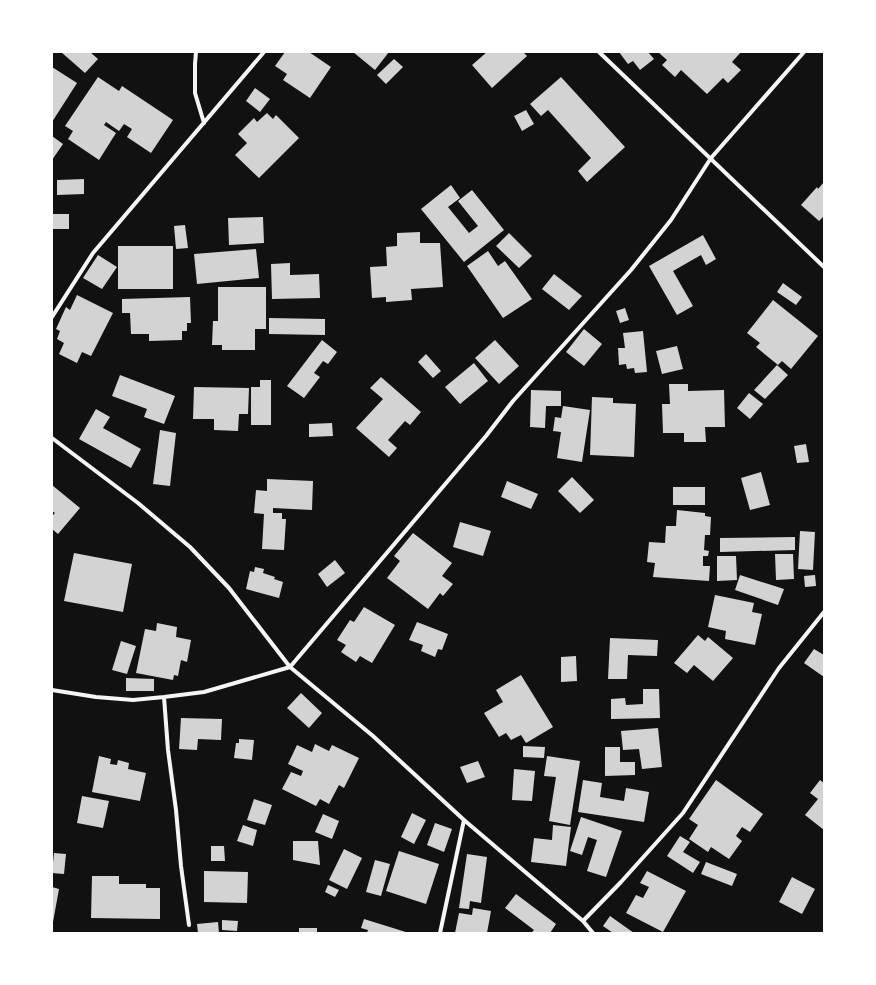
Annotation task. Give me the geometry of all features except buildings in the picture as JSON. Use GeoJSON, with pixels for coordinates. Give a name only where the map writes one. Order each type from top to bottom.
{"type":"FeatureCollection","features":[{"type":"Feature","properties":{"kind":"street"},"geometry":{"type":"LineString","coordinates":[[196,52],[195,93],[204,123]]}},
{"type":"Feature","properties":{"kind":"street"},"geometry":{"type":"LineString","coordinates":[[52,317],[93,253],[264,52]]}},
{"type":"Feature","properties":{"kind":"street"},"geometry":{"type":"LineString","coordinates":[[599,52],[824,267]]}},
{"type":"Feature","properties":{"kind":"street"},"geometry":{"type":"LineString","coordinates":[[52,690],[96,698],[133,700],[164,698],[204,692],[290,667],[486,436],[513,401],[630,270],[671,220],[711,158],[804,52]]}},
{"type":"Feature","properties":{"kind":"street"},"geometry":{"type":"LineString","coordinates":[[52,438],[138,503],[190,547],[229,588],[290,667],[373,736],[464,820],[583,921],[593,933]]}},
{"type":"Feature","properties":{"kind":"street"},"geometry":{"type":"LineString","coordinates":[[583,921],[684,813],[779,668],[824,612]]}},
{"type":"Feature","properties":{"kind":"street"},"geometry":{"type":"LineString","coordinates":[[164,698],[168,750],[189,925]]}},
{"type":"Feature","properties":{"kind":"street"},"geometry":{"type":"LineString","coordinates":[[440,933],[464,820]]}}]}
